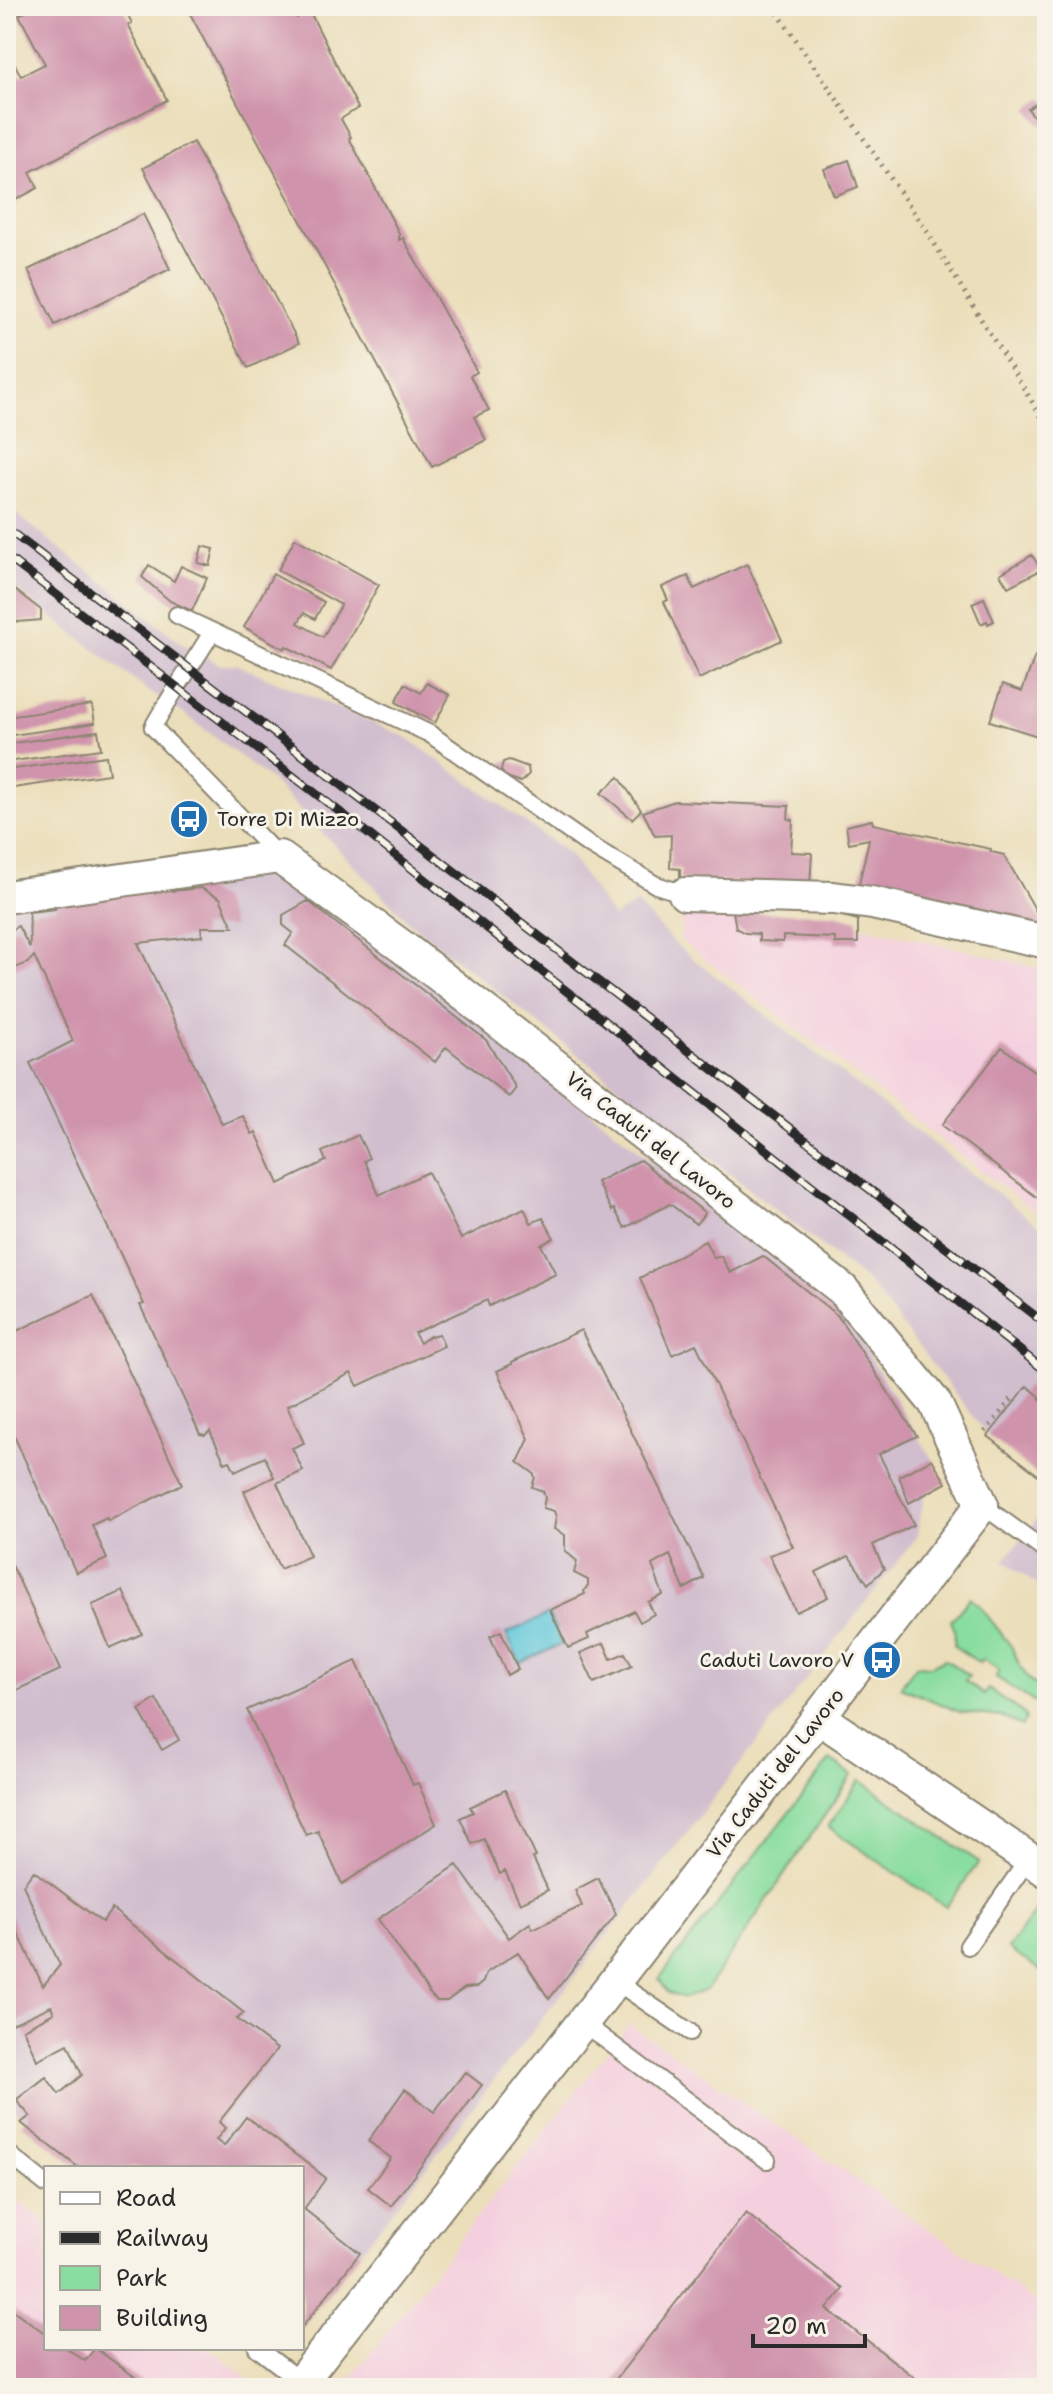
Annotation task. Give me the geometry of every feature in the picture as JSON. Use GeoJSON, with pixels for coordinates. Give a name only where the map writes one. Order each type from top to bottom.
{"type":"FeatureCollection","features":[{"type":"Feature","properties":{"kind":"street"},"geometry":{"type":"LineString","coordinates":[[6,897],[279,857]]}},
{"type":"Feature","properties":{"kind":"street","name":"Via Caduti del Lavoro"},"geometry":{"type":"LineString","coordinates":[[279,857],[416,958],[842,1289],[935,1403],[982,1505],[583,2023],[299,2385]]}},
{"type":"Feature","properties":{"kind":"street"},"geometry":{"type":"LineString","coordinates":[[685,894],[833,898],[872,903],[1047,942]]}},
{"type":"Feature","properties":{"kind":"street"},"geometry":{"type":"LineString","coordinates":[[818,1717],[1038,1865]]}},
{"type":"Feature","properties":{"kind":"lane"},"geometry":{"type":"LineString","coordinates":[[177,615],[430,734],[586,843],[656,885],[685,894]]}},
{"type":"Feature","properties":{"kind":"lane"},"geometry":{"type":"LineString","coordinates":[[212,632],[175,687],[153,727],[279,857]]}},
{"type":"Feature","properties":{"kind":"lane"},"geometry":{"type":"LineString","coordinates":[[982,1505],[1047,1552]]}},
{"type":"Feature","properties":{"kind":"lane"},"geometry":{"type":"LineString","coordinates":[[968,1946],[1038,1865]]}},
{"type":"Feature","properties":{"kind":"lane"},"geometry":{"type":"LineString","coordinates":[[615,1981],[690,2032]]}},
{"type":"Feature","properties":{"kind":"lane"},"geometry":{"type":"LineString","coordinates":[[583,2023],[767,2160]]}},
{"type":"Feature","properties":{"kind":"lane"},"geometry":{"type":"LineString","coordinates":[[6,2152],[44,2182]]}},
{"type":"Feature","properties":{"kind":"lane"},"geometry":{"type":"LineString","coordinates":[[259,2350],[299,2385]]}},
{"type":"Feature","properties":{"kind":"path"},"geometry":{"type":"LineString","coordinates":[[773,6],[926,230],[1047,426]]}},
{"type":"Feature","properties":{"kind":"path"},"geometry":{"type":"LineString","coordinates":[[1040,1400],[1047,1392]]}},
{"type":"Feature","properties":{"kind":"shaded area"},"geometry":{"type":"Polygon","coordinates":[[[6,506],[182,644],[221,665],[235,664],[406,737],[569,854],[613,918],[636,903],[678,947],[1047,1232],[1047,1482],[988,1436],[868,1282],[409,922],[271,780],[186,715],[147,690],[6,581],[6,506]]]}},
{"type":"Feature","properties":{"kind":"shaded area"},"geometry":{"type":"Polygon","coordinates":[[[278,866],[841,1309],[932,1459],[916,1538],[304,2324],[304,2166],[84,2166],[6,2103],[6,905],[278,866]]]}},
{"type":"Feature","properties":{"kind":"shaded area"},"geometry":{"type":"Polygon","coordinates":[[[684,908],[869,928],[1047,970],[1047,1221],[680,940],[684,908]]]}},
{"type":"Feature","properties":{"kind":"shaded area"},"geometry":{"type":"Polygon","coordinates":[[[1047,1507],[1047,1592],[1004,1561],[1047,1507]]]}},
{"type":"Feature","properties":{"kind":"shaded area"},"geometry":{"type":"Polygon","coordinates":[[[629,2024],[1047,2310],[1047,2388],[343,2388],[629,2024]]]}},
{"type":"Feature","properties":{"kind":"shaded area"},"geometry":{"type":"Polygon","coordinates":[[[6,2191],[44,2220],[44,2350],[212,2350],[260,2388],[6,2388],[6,2191]]]}},
{"type":"Feature","properties":{"kind":"green space"},"geometry":{"type":"Polygon","coordinates":[[[970,1598],[1011,1646],[1030,1681],[1047,1692],[1044,1700],[1037,1704],[996,1677],[999,1670],[982,1659],[980,1663],[954,1646],[955,1630],[951,1621],[970,1598]]]}},
{"type":"Feature","properties":{"kind":"green space"},"geometry":{"type":"Polygon","coordinates":[[[945,1659],[969,1676],[965,1681],[984,1695],[988,1689],[1024,1714],[1026,1718],[1022,1726],[1001,1717],[960,1712],[900,1687],[917,1665],[931,1666],[945,1659]]]}},
{"type":"Feature","properties":{"kind":"green space"},"geometry":{"type":"Polygon","coordinates":[[[830,1760],[852,1775],[706,1990],[685,1998],[668,1993],[659,1979],[830,1760]]]}},
{"type":"Feature","properties":{"kind":"green space"},"geometry":{"type":"Polygon","coordinates":[[[860,1780],[979,1862],[946,1907],[828,1827],[860,1780]]]}},
{"type":"Feature","properties":{"kind":"green space"},"geometry":{"type":"Polygon","coordinates":[[[1040,1904],[1047,1909],[1047,1975],[1008,1949],[1040,1904]]]}},
{"type":"Feature","properties":{"kind":"water"},"geometry":{"type":"Polygon","coordinates":[[[549,1614],[562,1644],[520,1663],[506,1634],[549,1614]]]}},
{"type":"Feature","properties":{"kind":"building"},"geometry":{"type":"Polygon","coordinates":[[[36,6],[123,6],[132,23],[128,25],[167,100],[30,172],[38,188],[6,205],[6,64],[13,61],[21,76],[45,64],[19,15],[36,6]]]}},
{"type":"Feature","properties":{"kind":"building"},"geometry":{"type":"Polygon","coordinates":[[[186,6],[291,6],[297,18],[310,12],[358,108],[341,119],[349,138],[399,233],[399,240],[403,238],[477,372],[470,376],[489,410],[474,417],[486,440],[432,467],[186,6]]]}},
{"type":"Feature","properties":{"kind":"building"},"geometry":{"type":"Polygon","coordinates":[[[1043,98],[1047,103],[1047,122],[1041,126],[1028,109],[1043,98]]]}},
{"type":"Feature","properties":{"kind":"building"},"geometry":{"type":"Polygon","coordinates":[[[193,142],[299,343],[248,368],[143,168],[193,142]]]}},
{"type":"Feature","properties":{"kind":"building"},"geometry":{"type":"Polygon","coordinates":[[[849,160],[858,187],[834,196],[824,169],[849,160]]]}},
{"type":"Feature","properties":{"kind":"building"},"geometry":{"type":"Polygon","coordinates":[[[143,214],[170,269],[55,325],[28,270],[143,214]]]}},
{"type":"Feature","properties":{"kind":"building"},"geometry":{"type":"Polygon","coordinates":[[[295,538],[379,585],[331,670],[244,627],[273,574],[324,602],[315,619],[304,613],[298,623],[323,637],[341,605],[278,570],[295,538]]]}},
{"type":"Feature","properties":{"kind":"building"},"geometry":{"type":"Polygon","coordinates":[[[202,546],[214,549],[210,566],[198,563],[202,546]]]}},
{"type":"Feature","properties":{"kind":"building"},"geometry":{"type":"Polygon","coordinates":[[[1032,555],[1041,570],[1008,587],[1000,574],[1032,555]]]}},
{"type":"Feature","properties":{"kind":"building"},"geometry":{"type":"Polygon","coordinates":[[[747,564],[782,640],[699,679],[664,602],[668,600],[662,587],[688,576],[694,589],[747,564]]]}},
{"type":"Feature","properties":{"kind":"building"},"geometry":{"type":"Polygon","coordinates":[[[149,565],[174,581],[181,566],[207,578],[192,611],[170,601],[142,577],[149,565]]]}},
{"type":"Feature","properties":{"kind":"building"},"geometry":{"type":"Polygon","coordinates":[[[6,583],[41,610],[41,620],[6,623],[6,583]]]}},
{"type":"Feature","properties":{"kind":"building"},"geometry":{"type":"Polygon","coordinates":[[[984,598],[994,621],[988,624],[987,621],[981,624],[972,603],[984,598]]]}},
{"type":"Feature","properties":{"kind":"building"},"geometry":{"type":"Polygon","coordinates":[[[1035,656],[1047,660],[1047,739],[990,721],[1003,684],[1022,691],[1035,656]]]}},
{"type":"Feature","properties":{"kind":"building"},"geometry":{"type":"Polygon","coordinates":[[[427,683],[450,695],[435,723],[396,702],[405,684],[421,693],[427,683]]]}},
{"type":"Feature","properties":{"kind":"building"},"geometry":{"type":"Polygon","coordinates":[[[92,705],[95,723],[6,736],[6,717],[92,705]]]}},
{"type":"Feature","properties":{"kind":"building"},"geometry":{"type":"Polygon","coordinates":[[[98,731],[101,749],[6,762],[6,744],[98,731]]]}},
{"type":"Feature","properties":{"kind":"building"},"geometry":{"type":"Polygon","coordinates":[[[106,756],[109,774],[6,789],[6,770],[106,756]]]}},
{"type":"Feature","properties":{"kind":"building"},"geometry":{"type":"Polygon","coordinates":[[[509,760],[528,767],[529,774],[521,782],[504,776],[501,770],[503,762],[509,760]]]}},
{"type":"Feature","properties":{"kind":"building"},"geometry":{"type":"Polygon","coordinates":[[[619,777],[641,810],[632,819],[601,793],[619,777]]]}},
{"type":"Feature","properties":{"kind":"building"},"geometry":{"type":"Polygon","coordinates":[[[675,801],[789,806],[788,819],[793,820],[791,852],[812,853],[810,887],[680,880],[680,869],[670,868],[671,835],[655,836],[643,812],[675,801]]]}},
{"type":"Feature","properties":{"kind":"building"},"geometry":{"type":"Polygon","coordinates":[[[872,820],[873,824],[991,849],[991,852],[1004,855],[1047,930],[857,893],[869,839],[849,843],[846,826],[872,820]]]}},
{"type":"Feature","properties":{"kind":"building"},"geometry":{"type":"Polygon","coordinates":[[[170,884],[172,891],[201,888],[220,898],[233,927],[201,927],[202,936],[138,943],[222,1124],[243,1116],[252,1134],[256,1132],[279,1184],[326,1161],[322,1152],[358,1135],[369,1158],[364,1161],[379,1195],[428,1172],[461,1239],[524,1208],[531,1223],[543,1218],[554,1238],[541,1245],[556,1274],[489,1306],[487,1300],[414,1333],[420,1343],[439,1334],[444,1346],[358,1386],[351,1373],[287,1406],[304,1443],[292,1448],[303,1471],[277,1483],[310,1556],[280,1569],[244,1491],[274,1477],[265,1457],[235,1471],[230,1461],[225,1463],[210,1431],[200,1434],[140,1305],[144,1304],[30,1063],[73,1041],[34,956],[28,963],[12,969],[6,955],[6,932],[18,926],[30,948],[29,912],[55,909],[57,899],[170,884]]]}},
{"type":"Feature","properties":{"kind":"building"},"geometry":{"type":"Polygon","coordinates":[[[308,901],[486,1040],[516,1088],[509,1097],[446,1047],[435,1062],[285,945],[293,933],[283,925],[283,915],[308,901]]]}},
{"type":"Feature","properties":{"kind":"building"},"geometry":{"type":"Polygon","coordinates":[[[733,912],[834,914],[858,920],[858,943],[835,943],[835,938],[783,936],[783,942],[759,941],[759,934],[745,933],[736,928],[733,912]]]}},
{"type":"Feature","properties":{"kind":"building"},"geometry":{"type":"Polygon","coordinates":[[[1002,1047],[1047,1081],[1047,1205],[942,1125],[1002,1047]]]}},
{"type":"Feature","properties":{"kind":"building"},"geometry":{"type":"Polygon","coordinates":[[[640,1160],[705,1213],[696,1224],[670,1204],[625,1228],[597,1182],[640,1160]]]}},
{"type":"Feature","properties":{"kind":"building"},"geometry":{"type":"Polygon","coordinates":[[[705,1241],[714,1258],[721,1256],[730,1273],[763,1256],[838,1316],[917,1436],[879,1454],[914,1525],[873,1545],[884,1569],[868,1584],[849,1556],[816,1572],[828,1597],[796,1612],[769,1555],[793,1547],[696,1344],[672,1355],[640,1278],[705,1241]]]}},
{"type":"Feature","properties":{"kind":"building"},"geometry":{"type":"Polygon","coordinates":[[[93,1295],[182,1484],[108,1521],[107,1518],[92,1525],[107,1559],[76,1573],[6,1418],[6,1336],[93,1295]]]}},
{"type":"Feature","properties":{"kind":"building"},"geometry":{"type":"Polygon","coordinates":[[[581,1330],[704,1578],[684,1589],[670,1555],[652,1565],[663,1595],[648,1602],[654,1614],[640,1622],[634,1611],[587,1634],[589,1639],[568,1648],[550,1610],[585,1594],[588,1580],[574,1573],[577,1561],[565,1551],[565,1535],[554,1529],[554,1511],[543,1508],[543,1491],[532,1487],[533,1473],[518,1462],[529,1439],[497,1371],[581,1330]]]}},
{"type":"Feature","properties":{"kind":"building"},"geometry":{"type":"Polygon","coordinates":[[[1027,1386],[1047,1402],[1047,1482],[988,1436],[1027,1386]]]}},
{"type":"Feature","properties":{"kind":"building"},"geometry":{"type":"Polygon","coordinates":[[[932,1459],[946,1483],[909,1503],[899,1476],[932,1459]]]}},
{"type":"Feature","properties":{"kind":"building"},"geometry":{"type":"Polygon","coordinates":[[[6,1552],[60,1670],[6,1695],[6,1552]]]}},
{"type":"Feature","properties":{"kind":"building"},"geometry":{"type":"Polygon","coordinates":[[[123,1591],[142,1634],[110,1648],[92,1605],[123,1591]]]}},
{"type":"Feature","properties":{"kind":"building"},"geometry":{"type":"Polygon","coordinates":[[[501,1631],[518,1669],[507,1675],[490,1636],[501,1631]]]}},
{"type":"Feature","properties":{"kind":"building"},"geometry":{"type":"Polygon","coordinates":[[[604,1643],[611,1659],[625,1653],[632,1666],[594,1683],[580,1653],[604,1643]]]}},
{"type":"Feature","properties":{"kind":"building"},"geometry":{"type":"Polygon","coordinates":[[[356,1661],[413,1785],[418,1783],[436,1824],[342,1884],[318,1831],[306,1835],[247,1710],[356,1661]]]}},
{"type":"Feature","properties":{"kind":"building"},"geometry":{"type":"Polygon","coordinates":[[[156,1699],[179,1740],[162,1750],[139,1710],[156,1699]]]}},
{"type":"Feature","properties":{"kind":"building"},"geometry":{"type":"Polygon","coordinates":[[[505,1790],[548,1890],[520,1903],[505,1871],[500,1874],[484,1839],[472,1844],[460,1818],[473,1812],[470,1807],[505,1790]]]}},
{"type":"Feature","properties":{"kind":"building"},"geometry":{"type":"Polygon","coordinates":[[[457,1865],[509,1938],[530,1923],[533,1929],[582,1906],[575,1890],[598,1878],[616,1914],[549,1999],[518,1952],[486,1973],[477,1987],[465,1988],[447,2001],[437,2001],[378,1919],[457,1865]]]}},
{"type":"Feature","properties":{"kind":"building"},"geometry":{"type":"Polygon","coordinates":[[[34,1871],[102,1922],[112,1909],[244,2013],[237,2019],[277,2049],[219,2122],[225,2128],[216,2140],[224,2146],[246,2117],[326,2178],[304,2209],[304,2166],[76,2166],[21,2123],[30,2116],[16,2100],[46,2077],[59,2094],[82,2075],[68,2044],[37,2060],[23,2029],[54,2013],[51,2006],[6,2027],[6,1907],[43,1986],[60,1965],[23,1885],[34,1871]]]}},
{"type":"Feature","properties":{"kind":"building"},"geometry":{"type":"Polygon","coordinates":[[[465,2072],[482,2085],[391,2206],[368,2188],[391,2158],[368,2141],[405,2089],[434,2112],[465,2072]]]}},
{"type":"Feature","properties":{"kind":"building"},"geometry":{"type":"Polygon","coordinates":[[[304,2209],[360,2253],[304,2324],[304,2209]]]}},
{"type":"Feature","properties":{"kind":"building"},"geometry":{"type":"Polygon","coordinates":[[[746,2213],[843,2289],[827,2309],[928,2388],[609,2388],[746,2213]]]}},
{"type":"Feature","properties":{"kind":"building"},"geometry":{"type":"Polygon","coordinates":[[[6,2305],[44,2333],[44,2350],[69,2350],[85,2361],[93,2350],[98,2350],[150,2388],[6,2388],[6,2305]]]}},
{"type":"Feature","properties":{"kind":"railway"},"geometry":{"type":"LineString","coordinates":[[6,528],[1047,1325]]}},
{"type":"Feature","properties":{"kind":"railway"},"geometry":{"type":"LineString","coordinates":[[6,556],[362,829],[1047,1372]]}},
{"type":"Feature","properties":{"kind":"place","name":"Torre Di Mizzo"},"geometry":{"type":"Point","coordinates":[189,819]}},
{"type":"Feature","properties":{"kind":"place","name":"Caduti Lavoro V"},"geometry":{"type":"Point","coordinates":[882,1660]}}]}
